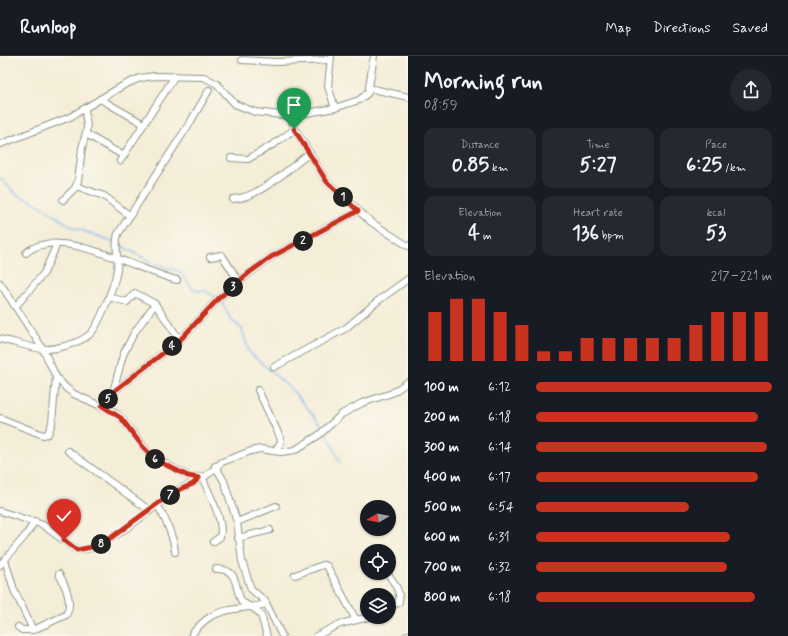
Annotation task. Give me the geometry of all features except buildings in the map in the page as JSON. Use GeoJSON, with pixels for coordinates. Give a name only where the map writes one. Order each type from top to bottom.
{"type":"FeatureCollection","features":[{"type":"Feature","properties":{"kind":"street"},"geometry":{"type":"LineString","coordinates":[[1,144],[85,110],[108,93],[140,78],[155,76],[204,77],[217,84],[231,101],[238,106],[253,111],[290,116],[335,108],[359,100],[370,88],[374,56]]}},
{"type":"Feature","properties":{"kind":"street"},"geometry":{"type":"LineString","coordinates":[[242,60],[276,62],[331,58],[328,86],[335,108]]}},
{"type":"Feature","properties":{"kind":"street"},"geometry":{"type":"LineString","coordinates":[[86,134],[122,159],[175,76]]}},
{"type":"Feature","properties":{"kind":"street"},"geometry":{"type":"LineString","coordinates":[[370,88],[408,97]]}},
{"type":"Feature","properties":{"kind":"street"},"geometry":{"type":"LineString","coordinates":[[0,339],[43,349],[70,344],[89,335],[94,329],[109,297],[117,272],[119,259],[116,238],[129,215],[141,200],[209,90]]}},
{"type":"Feature","properties":{"kind":"street"},"geometry":{"type":"LineString","coordinates":[[100,99],[144,124]]}},
{"type":"Feature","properties":{"kind":"street"},"geometry":{"type":"LineString","coordinates":[[63,200],[76,186],[82,148],[86,134],[85,110]]}},
{"type":"Feature","properties":{"kind":"street"},"geometry":{"type":"LineString","coordinates":[[290,116],[294,129],[327,182],[358,211],[384,232],[408,246]]}},
{"type":"Feature","properties":{"kind":"street"},"geometry":{"type":"LineString","coordinates":[[231,158],[248,159],[274,144],[294,129]]}},
{"type":"Feature","properties":{"kind":"street"},"geometry":{"type":"LineString","coordinates":[[233,199],[242,198],[259,191],[310,153]]}},
{"type":"Feature","properties":{"kind":"street"},"geometry":{"type":"LineString","coordinates":[[76,186],[104,196],[129,215]]}},
{"type":"Feature","properties":{"kind":"street"},"geometry":{"type":"LineString","coordinates":[[102,406],[113,392],[180,340],[219,298],[271,257],[358,211]]}},
{"type":"Feature","properties":{"kind":"street"},"geometry":{"type":"LineString","coordinates":[[26,253],[39,244],[56,244],[84,248],[119,259],[158,276],[177,280]]}},
{"type":"Feature","properties":{"kind":"street"},"geometry":{"type":"LineString","coordinates":[[16,306],[44,273],[56,244]]}},
{"type":"Feature","properties":{"kind":"street"},"geometry":{"type":"LineString","coordinates":[[210,257],[222,255],[239,282]]}},
{"type":"Feature","properties":{"kind":"street"},"geometry":{"type":"LineString","coordinates":[[274,367],[346,328],[379,300],[408,279]]}},
{"type":"Feature","properties":{"kind":"street"},"geometry":{"type":"LineString","coordinates":[[0,283],[43,349],[56,377],[66,388],[74,394],[102,406],[121,418],[143,447],[156,460],[188,476],[200,477]]}},
{"type":"Feature","properties":{"kind":"street"},"geometry":{"type":"LineString","coordinates":[[109,297],[127,302],[135,293],[155,304],[180,340]]}},
{"type":"Feature","properties":{"kind":"street"},"geometry":{"type":"LineString","coordinates":[[113,392],[123,355],[134,333],[155,304]]}},
{"type":"Feature","properties":{"kind":"street"},"geometry":{"type":"LineString","coordinates":[[0,418],[43,435],[48,434],[52,423],[56,377]]}},
{"type":"Feature","properties":{"kind":"street"},"geometry":{"type":"LineString","coordinates":[[0,511],[43,525],[74,548],[80,550],[96,546],[108,540],[177,490],[193,484],[200,477],[222,462],[260,449],[281,452],[295,450],[319,435],[337,418],[352,408],[392,393],[408,382]]}},
{"type":"Feature","properties":{"kind":"street"},"geometry":{"type":"LineString","coordinates":[[258,390],[280,437],[281,442],[275,451]]}},
{"type":"Feature","properties":{"kind":"street"},"geometry":{"type":"LineString","coordinates":[[68,451],[149,510]]}},
{"type":"Feature","properties":{"kind":"street"},"geometry":{"type":"LineString","coordinates":[[215,466],[224,481],[237,522],[238,538],[244,570],[251,589],[266,604],[282,636]]}},
{"type":"Feature","properties":{"kind":"street"},"geometry":{"type":"LineString","coordinates":[[200,477],[216,511],[220,529],[220,537],[213,542]]}},
{"type":"Feature","properties":{"kind":"street"},"geometry":{"type":"LineString","coordinates":[[156,504],[164,516],[175,552]]}},
{"type":"Feature","properties":{"kind":"street"},"geometry":{"type":"LineString","coordinates":[[237,522],[276,506]]}},
{"type":"Feature","properties":{"kind":"street"},"geometry":{"type":"LineString","coordinates":[[0,565],[35,522]]}},
{"type":"Feature","properties":{"kind":"street"},"geometry":{"type":"LineString","coordinates":[[238,538],[270,530]]}},
{"type":"Feature","properties":{"kind":"street"},"geometry":{"type":"LineString","coordinates":[[5,560],[14,590],[33,630]]}},
{"type":"Feature","properties":{"kind":"street"},"geometry":{"type":"LineString","coordinates":[[295,575],[323,565],[327,566],[356,620]]}},
{"type":"Feature","properties":{"kind":"street"},"geometry":{"type":"LineString","coordinates":[[216,569],[225,569],[230,571],[234,576],[242,602],[261,615],[267,636]]}},
{"type":"Feature","properties":{"kind":"street"},"geometry":{"type":"LineString","coordinates":[[18,627],[22,630],[33,630],[66,615],[68,612],[67,588],[59,574]]}},
{"type":"Feature","properties":{"kind":"street"},"geometry":{"type":"LineString","coordinates":[[392,580],[398,588],[400,596],[399,602],[396,604]]}},
{"type":"Feature","properties":{"kind":"street"},"geometry":{"type":"LineString","coordinates":[[192,634],[206,619],[215,614],[231,609],[251,608],[266,604]]}},
{"type":"Feature","properties":{"kind":"street"},"geometry":{"type":"LineString","coordinates":[[316,636],[340,624],[360,619]]}},
{"type":"Feature","properties":{"kind":"waterway"},"geometry":{"type":"LineString","coordinates":[[0,178],[16,194],[36,203],[72,227],[115,242]]}},
{"type":"Feature","properties":{"kind":"waterway"},"geometry":{"type":"LineString","coordinates":[[118,244],[155,264],[179,271],[192,288],[198,291],[204,290],[216,298]]}},
{"type":"Feature","properties":{"kind":"waterway"},"geometry":{"type":"LineString","coordinates":[[221,300],[230,318],[242,329],[249,352],[292,390],[324,428]]}},
{"type":"Feature","properties":{"kind":"waterway"},"geometry":{"type":"LineString","coordinates":[[326,431],[340,462]]}},
{"type":"Feature","properties":{"kind":"route"},"geometry":{"type":"LineString","coordinates":[[64,540],[77,550],[96,546],[108,540],[177,490],[193,484],[199,478],[188,476],[156,460],[149,454],[121,418],[114,412],[102,406],[113,392],[148,367],[180,340],[219,298],[250,272],[281,251],[358,211],[327,182],[306,146],[294,129]]}}]}
